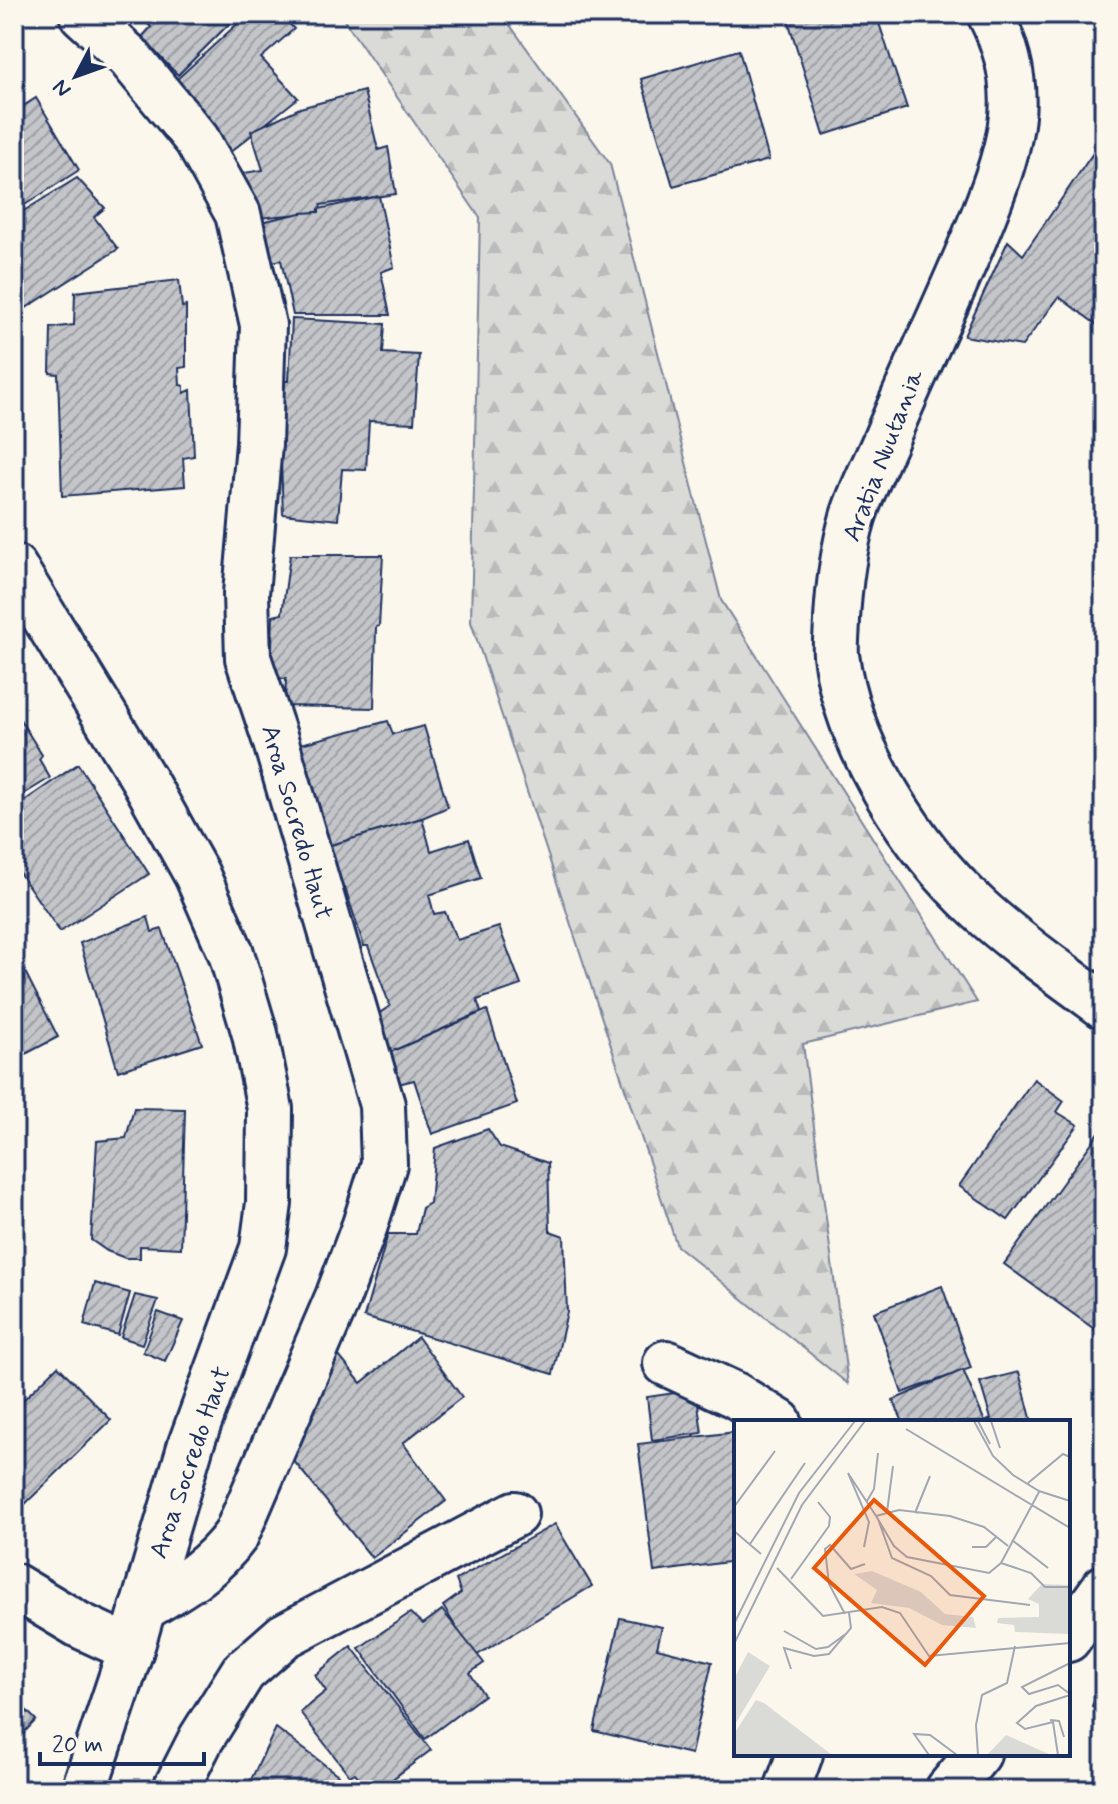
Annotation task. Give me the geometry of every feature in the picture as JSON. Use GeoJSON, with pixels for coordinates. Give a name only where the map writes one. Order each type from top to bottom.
{"type":"FeatureCollection","features":[{"type":"Feature","properties":{"kind":"street","name":"Aroa Socredo Haut"},"geometry":{"type":"LineString","coordinates":[[82,14],[128,56],[197,140],[238,214],[263,325],[259,444],[246,594],[248,658],[275,739],[382,1105],[384,1164],[338,1297],[236,1535],[219,1558],[137,1629]]}},
{"type":"Feature","properties":{"kind":"street","name":"Aratia Nuutania"},"geometry":{"type":"LineString","coordinates":[[990,14],[1001,35],[1012,74],[1013,124],[996,185],[853,515],[840,571],[836,654],[851,720],[878,777],[926,854],[980,911],[1104,1006]]}},
{"type":"Feature","properties":{"kind":"street","name":"Aroa Socredo Haut"},"geometry":{"type":"LineString","coordinates":[[14,567],[197,875],[231,953],[255,1034],[270,1109],[269,1203],[263,1248],[191,1444],[137,1629]]}},
{"type":"Feature","properties":{"kind":"street"},"geometry":{"type":"LineString","coordinates":[[666,1363],[735,1395],[776,1420]]}},
{"type":"Feature","properties":{"kind":"street"},"geometry":{"type":"LineString","coordinates":[[175,1790],[201,1739],[243,1672],[284,1636],[515,1514]]}},
{"type":"Feature","properties":{"kind":"street"},"geometry":{"type":"LineString","coordinates":[[14,1586],[79,1625],[137,1629],[84,1790]]}},
{"type":"Feature","properties":{"kind":"street"},"geometry":{"type":"LineString","coordinates":[[1070,1636],[1104,1588]]}},
{"type":"Feature","properties":{"kind":"street"},"geometry":{"type":"LineString","coordinates":[[787,1790],[799,1756]]}},
{"type":"Feature","properties":{"kind":"street"},"geometry":{"type":"LineString","coordinates":[[948,1790],[976,1756]]}},
{"type":"Feature","properties":{"kind":"green space"},"geometry":{"type":"Polygon","coordinates":[[[340,14],[502,14],[610,164],[721,600],[977,1002],[803,1044],[848,1384],[677,1246],[471,622],[480,218],[340,14]]]}},
{"type":"Feature","properties":{"kind":"building"},"geometry":{"type":"Polygon","coordinates":[[[138,14],[239,14],[178,75],[141,38],[151,27],[138,14]]]}},
{"type":"Feature","properties":{"kind":"building"},"geometry":{"type":"Polygon","coordinates":[[[248,14],[281,14],[294,29],[261,58],[298,98],[219,161],[163,92],[248,14]]]}},
{"type":"Feature","properties":{"kind":"building"},"geometry":{"type":"Polygon","coordinates":[[[786,14],[876,14],[907,108],[824,135],[786,14]]]}},
{"type":"Feature","properties":{"kind":"building"},"geometry":{"type":"Polygon","coordinates":[[[739,50],[769,160],[673,186],[641,79],[739,50]]]}},
{"type":"Feature","properties":{"kind":"building"},"geometry":{"type":"Polygon","coordinates":[[[364,91],[378,150],[388,147],[396,194],[321,205],[319,212],[248,219],[238,174],[263,170],[251,131],[300,108],[364,91]]]}},
{"type":"Feature","properties":{"kind":"building"},"geometry":{"type":"Polygon","coordinates":[[[36,98],[79,170],[14,212],[14,112],[36,98]]]}},
{"type":"Feature","properties":{"kind":"building"},"geometry":{"type":"Polygon","coordinates":[[[1104,137],[1104,330],[1059,297],[1022,346],[964,336],[1008,241],[1023,255],[1104,137]]]}},
{"type":"Feature","properties":{"kind":"building"},"geometry":{"type":"Polygon","coordinates":[[[77,178],[105,208],[94,217],[118,249],[26,308],[14,289],[14,217],[77,178]]]}},
{"type":"Feature","properties":{"kind":"building"},"geometry":{"type":"Polygon","coordinates":[[[379,196],[394,267],[381,272],[390,315],[293,315],[281,260],[261,265],[252,224],[319,212],[319,209],[379,196]]]}},
{"type":"Feature","properties":{"kind":"building"},"geometry":{"type":"Polygon","coordinates":[[[179,280],[182,307],[186,306],[186,367],[179,368],[180,385],[184,386],[184,393],[191,390],[194,456],[183,458],[185,486],[62,496],[58,374],[50,373],[51,328],[74,325],[75,292],[179,280]]]}},
{"type":"Feature","properties":{"kind":"building"},"geometry":{"type":"Polygon","coordinates":[[[292,319],[385,324],[383,353],[419,355],[414,423],[369,421],[366,470],[342,469],[338,520],[283,514],[281,462],[265,460],[273,381],[289,381],[292,319]]]}},
{"type":"Feature","properties":{"kind":"building"},"geometry":{"type":"Polygon","coordinates":[[[290,555],[383,555],[379,626],[376,627],[374,708],[285,706],[286,679],[271,678],[273,616],[282,614],[290,555]]]}},
{"type":"Feature","properties":{"kind":"building"},"geometry":{"type":"Polygon","coordinates":[[[14,710],[42,755],[39,759],[50,778],[14,800],[14,710]]]}},
{"type":"Feature","properties":{"kind":"building"},"geometry":{"type":"Polygon","coordinates":[[[388,721],[393,734],[424,726],[448,807],[422,818],[328,846],[301,744],[388,721]]]}},
{"type":"Feature","properties":{"kind":"building"},"geometry":{"type":"Polygon","coordinates":[[[78,764],[149,874],[60,932],[14,865],[14,808],[78,764]]]}},
{"type":"Feature","properties":{"kind":"building"},"geometry":{"type":"Polygon","coordinates":[[[422,818],[431,851],[469,839],[481,878],[429,895],[434,914],[445,912],[457,940],[499,927],[521,985],[477,1000],[481,1012],[386,1054],[375,1016],[390,1006],[368,946],[364,946],[345,888],[333,890],[328,846],[422,818]]]}},
{"type":"Feature","properties":{"kind":"building"},"geometry":{"type":"Polygon","coordinates":[[[148,917],[152,932],[162,929],[202,1044],[118,1071],[80,943],[148,917]]]}},
{"type":"Feature","properties":{"kind":"building"},"geometry":{"type":"Polygon","coordinates":[[[14,950],[58,1037],[14,1060],[14,950]]]}},
{"type":"Feature","properties":{"kind":"building"},"geometry":{"type":"Polygon","coordinates":[[[487,1010],[517,1104],[432,1134],[414,1080],[398,1084],[386,1054],[487,1010]]]}},
{"type":"Feature","properties":{"kind":"building"},"geometry":{"type":"Polygon","coordinates":[[[1034,1079],[1064,1101],[1057,1112],[1078,1125],[1008,1220],[959,1186],[1034,1079]]]}},
{"type":"Feature","properties":{"kind":"building"},"geometry":{"type":"Polygon","coordinates":[[[134,1108],[185,1109],[181,1248],[140,1246],[140,1258],[125,1258],[91,1240],[97,1141],[126,1138],[134,1108]]]}},
{"type":"Feature","properties":{"kind":"building"},"geometry":{"type":"Polygon","coordinates":[[[1104,1127],[1104,1336],[1004,1264],[1104,1127]]]}},
{"type":"Feature","properties":{"kind":"building"},"geometry":{"type":"Polygon","coordinates":[[[488,1129],[500,1147],[548,1163],[550,1231],[564,1236],[567,1312],[553,1374],[364,1317],[388,1234],[416,1234],[422,1208],[430,1203],[435,1148],[488,1129]]]}},
{"type":"Feature","properties":{"kind":"building"},"geometry":{"type":"Polygon","coordinates":[[[95,1283],[130,1293],[118,1335],[84,1325],[95,1283]]]}},
{"type":"Feature","properties":{"kind":"building"},"geometry":{"type":"Polygon","coordinates":[[[942,1286],[971,1368],[902,1393],[874,1312],[942,1286]]]}},
{"type":"Feature","properties":{"kind":"building"},"geometry":{"type":"Polygon","coordinates":[[[135,1295],[158,1300],[142,1344],[121,1337],[135,1295]]]}},
{"type":"Feature","properties":{"kind":"building"},"geometry":{"type":"Polygon","coordinates":[[[158,1312],[183,1321],[165,1361],[143,1352],[158,1312]]]}},
{"type":"Feature","properties":{"kind":"building"},"geometry":{"type":"Polygon","coordinates":[[[418,1337],[462,1397],[403,1443],[446,1501],[372,1558],[285,1450],[335,1351],[361,1383],[418,1337]]]}},
{"type":"Feature","properties":{"kind":"building"},"geometry":{"type":"Polygon","coordinates":[[[58,1366],[111,1420],[23,1506],[14,1496],[14,1409],[58,1366]]]}},
{"type":"Feature","properties":{"kind":"building"},"geometry":{"type":"Polygon","coordinates":[[[963,1370],[984,1420],[902,1420],[893,1400],[963,1370]]]}},
{"type":"Feature","properties":{"kind":"building"},"geometry":{"type":"Polygon","coordinates":[[[1019,1372],[1031,1420],[989,1420],[980,1382],[1019,1372]]]}},
{"type":"Feature","properties":{"kind":"building"},"geometry":{"type":"Polygon","coordinates":[[[696,1390],[702,1433],[652,1440],[647,1397],[696,1390]]]}},
{"type":"Feature","properties":{"kind":"building"},"geometry":{"type":"Polygon","coordinates":[[[734,1432],[734,1561],[654,1572],[638,1444],[734,1432]]]}},
{"type":"Feature","properties":{"kind":"building"},"geometry":{"type":"Polygon","coordinates":[[[555,1524],[592,1586],[474,1657],[443,1606],[461,1593],[456,1580],[555,1524]]]}},
{"type":"Feature","properties":{"kind":"building"},"geometry":{"type":"Polygon","coordinates":[[[442,1610],[484,1663],[470,1673],[484,1695],[425,1739],[359,1648],[410,1613],[423,1624],[442,1610]]]}},
{"type":"Feature","properties":{"kind":"building"},"geometry":{"type":"Polygon","coordinates":[[[620,1618],[662,1627],[657,1648],[712,1662],[691,1754],[594,1731],[620,1618]]]}},
{"type":"Feature","properties":{"kind":"building"},"geometry":{"type":"Polygon","coordinates":[[[351,1646],[431,1750],[378,1790],[370,1790],[355,1773],[350,1776],[300,1712],[326,1691],[315,1675],[351,1646]]]}},
{"type":"Feature","properties":{"kind":"building"},"geometry":{"type":"Polygon","coordinates":[[[1104,1679],[1104,1711],[1092,1706],[1104,1679]]]}},
{"type":"Feature","properties":{"kind":"building"},"geometry":{"type":"Polygon","coordinates":[[[14,1698],[36,1720],[14,1743],[14,1698]]]}},
{"type":"Feature","properties":{"kind":"building"},"geometry":{"type":"Polygon","coordinates":[[[276,1728],[358,1790],[246,1790],[276,1728]]]}}]}
